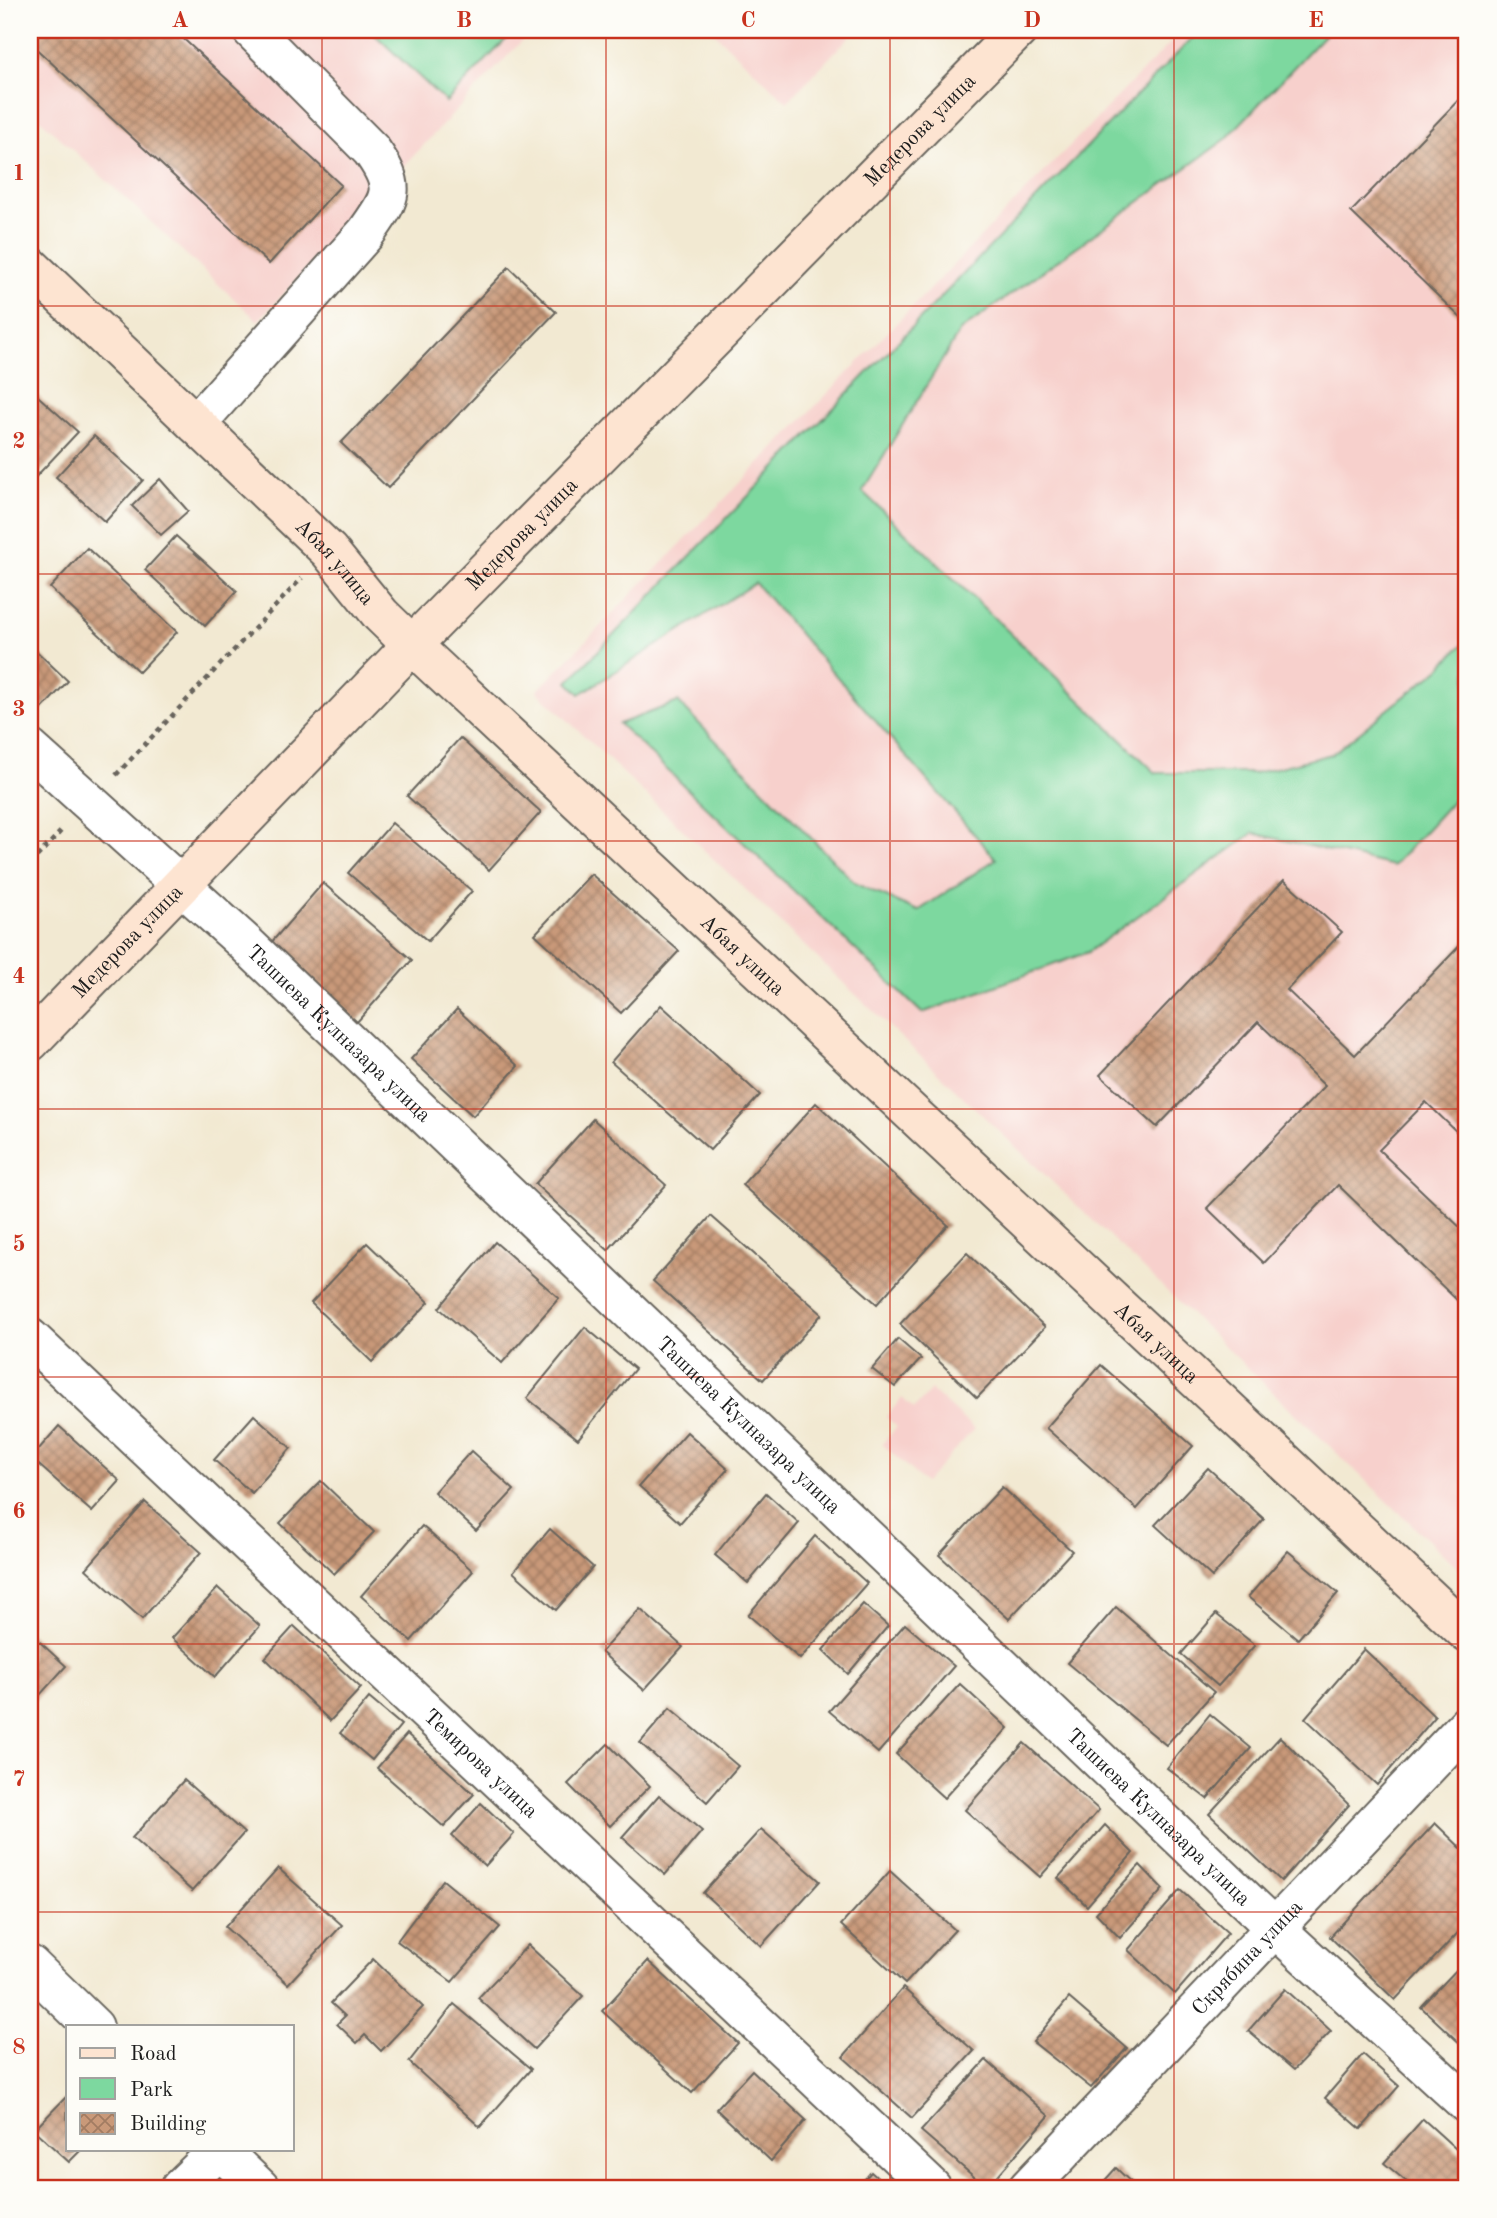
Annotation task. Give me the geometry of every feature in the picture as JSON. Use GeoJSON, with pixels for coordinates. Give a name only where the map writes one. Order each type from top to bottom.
{"type":"FeatureCollection","features":[{"type":"Feature","properties":{"kind":"street"},"geometry":{"type":"LineString","coordinates":[[196,424],[366,233],[389,200],[387,172],[372,150],[252,30]]}},
{"type":"Feature","properties":{"kind":"street","name":"Медерова улица"},"geometry":{"type":"LineString","coordinates":[[30,1042],[412,645],[1018,30]]}},
{"type":"Feature","properties":{"kind":"street","name":"Абая улица"},"geometry":{"type":"LineString","coordinates":[[30,266],[329,551],[381,615],[412,645],[1467,1633]]}},
{"type":"Feature","properties":{"kind":"street","name":"Ташиева Кулназара улица"},"geometry":{"type":"LineString","coordinates":[[30,749],[180,884],[1275,1928],[1467,2104]]}},
{"type":"Feature","properties":{"kind":"street","name":"Темирова улица"},"geometry":{"type":"LineString","coordinates":[[30,1338],[932,2188]]}},
{"type":"Feature","properties":{"kind":"street","name":"Скрябина улица"},"geometry":{"type":"LineString","coordinates":[[1028,2188],[1467,1725]]}},
{"type":"Feature","properties":{"kind":"street"},"geometry":{"type":"LineString","coordinates":[[30,1965],[92,2025]]}},
{"type":"Feature","properties":{"kind":"street"},"geometry":{"type":"LineString","coordinates":[[180,2188],[217,2152]]}},
{"type":"Feature","properties":{"kind":"street"},"geometry":{"type":"LineString","coordinates":[[221,2152],[260,2188]]}},
{"type":"Feature","properties":{"kind":"path"},"geometry":{"type":"LineString","coordinates":[[30,864],[329,551]]}},
{"type":"Feature","properties":{"kind":"shaded area"},"geometry":{"type":"Polygon","coordinates":[[[30,30],[532,30],[258,321],[30,110],[30,30]]]}},
{"type":"Feature","properties":{"kind":"shaded area"},"geometry":{"type":"Polygon","coordinates":[[[711,30],[856,30],[787,102],[711,30]]]}},
{"type":"Feature","properties":{"kind":"shaded area"},"geometry":{"type":"Polygon","coordinates":[[[1183,30],[1467,30],[1467,1577],[537,691],[1183,30]]]}},
{"type":"Feature","properties":{"kind":"shaded area"},"geometry":{"type":"Polygon","coordinates":[[[931,1390],[974,1429],[925,1483],[882,1444],[897,1427],[886,1417],[902,1398],[914,1409],[931,1390]]]}},
{"type":"Feature","properties":{"kind":"green space"},"geometry":{"type":"Polygon","coordinates":[[[370,30],[515,30],[446,102],[370,30]]]}},
{"type":"Feature","properties":{"kind":"green space"},"geometry":{"type":"Polygon","coordinates":[[[1200,30],[1329,30],[1226,139],[960,331],[862,491],[1156,773],[1255,773],[1332,754],[1439,669],[1467,640],[1467,785],[1393,866],[1253,833],[1088,952],[922,1013],[619,724],[678,702],[856,884],[918,911],[996,859],[755,583],[580,694],[568,682],[1200,30]]]}},
{"type":"Feature","properties":{"kind":"building"},"geometry":{"type":"Polygon","coordinates":[[[30,30],[174,30],[341,185],[269,264],[30,43],[30,30]]]}},
{"type":"Feature","properties":{"kind":"building"},"geometry":{"type":"Polygon","coordinates":[[[1467,91],[1467,324],[1351,212],[1467,91]]]}},
{"type":"Feature","properties":{"kind":"building"},"geometry":{"type":"Polygon","coordinates":[[[509,267],[556,312],[388,488],[341,443],[509,267]]]}},
{"type":"Feature","properties":{"kind":"building"},"geometry":{"type":"Polygon","coordinates":[[[30,389],[78,432],[30,483],[30,389]]]}},
{"type":"Feature","properties":{"kind":"building"},"geometry":{"type":"Polygon","coordinates":[[[94,436],[143,480],[105,522],[56,477],[94,436]]]}},
{"type":"Feature","properties":{"kind":"building"},"geometry":{"type":"Polygon","coordinates":[[[160,479],[188,511],[161,535],[132,506],[160,479]]]}},
{"type":"Feature","properties":{"kind":"building"},"geometry":{"type":"Polygon","coordinates":[[[176,536],[237,591],[205,626],[145,570],[176,536]]]}},
{"type":"Feature","properties":{"kind":"building"},"geometry":{"type":"Polygon","coordinates":[[[87,548],[177,632],[139,672],[50,588],[87,548]]]}},
{"type":"Feature","properties":{"kind":"building"},"geometry":{"type":"Polygon","coordinates":[[[30,645],[68,681],[30,722],[30,645]]]}},
{"type":"Feature","properties":{"kind":"building"},"geometry":{"type":"Polygon","coordinates":[[[460,738],[541,812],[489,870],[407,796],[460,738]]]}},
{"type":"Feature","properties":{"kind":"building"},"geometry":{"type":"Polygon","coordinates":[[[392,823],[472,891],[428,941],[348,873],[392,823]]]}},
{"type":"Feature","properties":{"kind":"building"},"geometry":{"type":"Polygon","coordinates":[[[591,874],[679,951],[621,1013],[535,934],[591,874]]]}},
{"type":"Feature","properties":{"kind":"building"},"geometry":{"type":"Polygon","coordinates":[[[1284,880],[1342,932],[1287,990],[1355,1055],[1467,938],[1467,1061],[1463,1065],[1467,1070],[1467,1142],[1426,1102],[1379,1150],[1467,1234],[1467,1310],[1338,1185],[1264,1263],[1207,1208],[1325,1086],[1258,1022],[1157,1127],[1100,1075],[1284,880]]]}},
{"type":"Feature","properties":{"kind":"building"},"geometry":{"type":"Polygon","coordinates":[[[323,883],[412,960],[357,1022],[270,944],[323,883]]]}},
{"type":"Feature","properties":{"kind":"building"},"geometry":{"type":"Polygon","coordinates":[[[661,1005],[760,1095],[710,1150],[611,1062],[661,1005]]]}},
{"type":"Feature","properties":{"kind":"building"},"geometry":{"type":"Polygon","coordinates":[[[457,1009],[518,1066],[473,1116],[411,1059],[457,1009]]]}},
{"type":"Feature","properties":{"kind":"building"},"geometry":{"type":"Polygon","coordinates":[[[816,1103],[948,1225],[877,1304],[742,1185],[816,1103]]]}},
{"type":"Feature","properties":{"kind":"building"},"geometry":{"type":"Polygon","coordinates":[[[593,1119],[666,1185],[608,1250],[535,1184],[593,1119]]]}},
{"type":"Feature","properties":{"kind":"building"},"geometry":{"type":"Polygon","coordinates":[[[711,1216],[822,1314],[763,1380],[653,1281],[711,1216]]]}},
{"type":"Feature","properties":{"kind":"building"},"geometry":{"type":"Polygon","coordinates":[[[495,1242],[559,1298],[502,1363],[439,1308],[495,1242]]]}},
{"type":"Feature","properties":{"kind":"building"},"geometry":{"type":"Polygon","coordinates":[[[367,1243],[429,1302],[372,1362],[311,1303],[367,1243]]]}},
{"type":"Feature","properties":{"kind":"building"},"geometry":{"type":"Polygon","coordinates":[[[967,1253],[1045,1327],[977,1398],[900,1324],[967,1253]]]}},
{"type":"Feature","properties":{"kind":"building"},"geometry":{"type":"Polygon","coordinates":[[[585,1327],[635,1369],[578,1439],[527,1398],[585,1327]]]}},
{"type":"Feature","properties":{"kind":"building"},"geometry":{"type":"Polygon","coordinates":[[[898,1339],[921,1359],[895,1387],[872,1369],[898,1339]]]}},
{"type":"Feature","properties":{"kind":"building"},"geometry":{"type":"Polygon","coordinates":[[[1101,1365],[1193,1446],[1137,1509],[1046,1428],[1101,1365]]]}},
{"type":"Feature","properties":{"kind":"building"},"geometry":{"type":"Polygon","coordinates":[[[254,1415],[291,1448],[252,1493],[214,1460],[254,1415]]]}},
{"type":"Feature","properties":{"kind":"building"},"geometry":{"type":"Polygon","coordinates":[[[59,1426],[120,1481],[92,1512],[31,1458],[59,1426]]]}},
{"type":"Feature","properties":{"kind":"building"},"geometry":{"type":"Polygon","coordinates":[[[687,1432],[728,1469],[680,1523],[639,1486],[687,1432]]]}},
{"type":"Feature","properties":{"kind":"building"},"geometry":{"type":"Polygon","coordinates":[[[471,1451],[514,1490],[476,1531],[434,1492],[471,1451]]]}},
{"type":"Feature","properties":{"kind":"building"},"geometry":{"type":"Polygon","coordinates":[[[1208,1468],[1264,1519],[1212,1577],[1155,1525],[1208,1468]]]}},
{"type":"Feature","properties":{"kind":"building"},"geometry":{"type":"Polygon","coordinates":[[[321,1481],[374,1532],[334,1574],[280,1523],[321,1481]]]}},
{"type":"Feature","properties":{"kind":"building"},"geometry":{"type":"Polygon","coordinates":[[[1002,1487],[1072,1551],[1009,1619],[939,1555],[1002,1487]]]}},
{"type":"Feature","properties":{"kind":"building"},"geometry":{"type":"Polygon","coordinates":[[[766,1493],[799,1523],[748,1583],[715,1555],[766,1493]]]}},
{"type":"Feature","properties":{"kind":"building"},"geometry":{"type":"Polygon","coordinates":[[[145,1502],[201,1552],[142,1619],[86,1569],[145,1502]]]}},
{"type":"Feature","properties":{"kind":"building"},"geometry":{"type":"Polygon","coordinates":[[[422,1526],[473,1571],[411,1641],[361,1596],[422,1526]]]}},
{"type":"Feature","properties":{"kind":"building"},"geometry":{"type":"Polygon","coordinates":[[[550,1529],[593,1567],[556,1610],[513,1572],[550,1529]]]}},
{"type":"Feature","properties":{"kind":"building"},"geometry":{"type":"Polygon","coordinates":[[[815,1536],[867,1583],[800,1659],[748,1615],[815,1536]]]}},
{"type":"Feature","properties":{"kind":"building"},"geometry":{"type":"Polygon","coordinates":[[[1288,1551],[1338,1593],[1298,1639],[1248,1597],[1288,1551]]]}},
{"type":"Feature","properties":{"kind":"building"},"geometry":{"type":"Polygon","coordinates":[[[218,1588],[260,1626],[215,1677],[172,1638],[218,1588]]]}},
{"type":"Feature","properties":{"kind":"building"},"geometry":{"type":"Polygon","coordinates":[[[863,1604],[888,1626],[848,1674],[823,1650],[863,1604]]]}},
{"type":"Feature","properties":{"kind":"building"},"geometry":{"type":"Polygon","coordinates":[[[1116,1607],[1214,1692],[1166,1745],[1067,1663],[1116,1607]]]}},
{"type":"Feature","properties":{"kind":"building"},"geometry":{"type":"Polygon","coordinates":[[[640,1609],[683,1647],[644,1690],[601,1652],[640,1609]]]}},
{"type":"Feature","properties":{"kind":"building"},"geometry":{"type":"Polygon","coordinates":[[[1216,1614],[1255,1645],[1218,1686],[1181,1654],[1216,1614]]]}},
{"type":"Feature","properties":{"kind":"building"},"geometry":{"type":"Polygon","coordinates":[[[905,1624],[954,1666],[878,1753],[829,1711],[905,1624]]]}},
{"type":"Feature","properties":{"kind":"building"},"geometry":{"type":"Polygon","coordinates":[[[294,1626],[361,1688],[330,1721],[265,1658],[294,1626]]]}},
{"type":"Feature","properties":{"kind":"building"},"geometry":{"type":"Polygon","coordinates":[[[30,1633],[66,1666],[30,1706],[30,1633]]]}},
{"type":"Feature","properties":{"kind":"building"},"geometry":{"type":"Polygon","coordinates":[[[1364,1649],[1435,1717],[1377,1785],[1305,1718],[1364,1649]]]}},
{"type":"Feature","properties":{"kind":"building"},"geometry":{"type":"Polygon","coordinates":[[[960,1684],[1008,1728],[944,1798],[896,1754],[960,1684]]]}},
{"type":"Feature","properties":{"kind":"building"},"geometry":{"type":"Polygon","coordinates":[[[369,1698],[401,1725],[372,1760],[340,1733],[369,1698]]]}},
{"type":"Feature","properties":{"kind":"building"},"geometry":{"type":"Polygon","coordinates":[[[670,1708],[738,1766],[707,1802],[640,1743],[670,1708]]]}},
{"type":"Feature","properties":{"kind":"building"},"geometry":{"type":"Polygon","coordinates":[[[1210,1714],[1251,1748],[1207,1799],[1167,1768],[1210,1714]]]}},
{"type":"Feature","properties":{"kind":"building"},"geometry":{"type":"Polygon","coordinates":[[[407,1734],[474,1794],[444,1827],[377,1768],[407,1734]]]}},
{"type":"Feature","properties":{"kind":"building"},"geometry":{"type":"Polygon","coordinates":[[[1280,1737],[1349,1805],[1281,1881],[1209,1814],[1280,1737]]]}},
{"type":"Feature","properties":{"kind":"building"},"geometry":{"type":"Polygon","coordinates":[[[1024,1743],[1099,1810],[1040,1877],[965,1810],[1024,1743]]]}},
{"type":"Feature","properties":{"kind":"building"},"geometry":{"type":"Polygon","coordinates":[[[608,1744],[650,1786],[610,1826],[568,1784],[608,1744]]]}},
{"type":"Feature","properties":{"kind":"building"},"geometry":{"type":"Polygon","coordinates":[[[184,1780],[244,1833],[192,1891],[132,1838],[184,1780]]]}},
{"type":"Feature","properties":{"kind":"building"},"geometry":{"type":"Polygon","coordinates":[[[659,1795],[702,1831],[665,1875],[622,1837],[659,1795]]]}},
{"type":"Feature","properties":{"kind":"building"},"geometry":{"type":"Polygon","coordinates":[[[481,1803],[514,1834],[485,1866],[452,1836],[481,1803]]]}},
{"type":"Feature","properties":{"kind":"building"},"geometry":{"type":"Polygon","coordinates":[[[1435,1823],[1467,1854],[1467,1923],[1395,2000],[1330,1937],[1435,1823]]]}},
{"type":"Feature","properties":{"kind":"building"},"geometry":{"type":"Polygon","coordinates":[[[1105,1825],[1133,1853],[1087,1906],[1058,1878],[1105,1825]]]}},
{"type":"Feature","properties":{"kind":"building"},"geometry":{"type":"Polygon","coordinates":[[[761,1829],[820,1881],[761,1946],[703,1893],[761,1829]]]}},
{"type":"Feature","properties":{"kind":"building"},"geometry":{"type":"Polygon","coordinates":[[[1140,1865],[1163,1889],[1120,1938],[1096,1913],[1140,1865]]]}},
{"type":"Feature","properties":{"kind":"building"},"geometry":{"type":"Polygon","coordinates":[[[278,1868],[342,1925],[288,1984],[225,1927],[278,1868]]]}},
{"type":"Feature","properties":{"kind":"building"},"geometry":{"type":"Polygon","coordinates":[[[890,1871],[955,1930],[905,1984],[841,1925],[890,1871]]]}},
{"type":"Feature","properties":{"kind":"building"},"geometry":{"type":"Polygon","coordinates":[[[443,1880],[500,1927],[452,1982],[397,1941],[443,1880]]]}},
{"type":"Feature","properties":{"kind":"building"},"geometry":{"type":"Polygon","coordinates":[[[1180,1890],[1228,1933],[1175,1994],[1128,1950],[1180,1890]]]}},
{"type":"Feature","properties":{"kind":"building"},"geometry":{"type":"Polygon","coordinates":[[[528,1945],[583,1996],[534,2049],[478,1998],[528,1945]]]}},
{"type":"Feature","properties":{"kind":"building"},"geometry":{"type":"Polygon","coordinates":[[[373,1959],[423,2007],[381,2051],[365,2035],[357,2043],[337,2024],[345,2016],[331,2003],[373,1959]]]}},
{"type":"Feature","properties":{"kind":"building"},"geometry":{"type":"Polygon","coordinates":[[[648,1961],[738,2043],[692,2093],[602,2011],[648,1961]]]}},
{"type":"Feature","properties":{"kind":"building"},"geometry":{"type":"Polygon","coordinates":[[[1462,1964],[1467,1969],[1467,2050],[1421,2007],[1462,1964]]]}},
{"type":"Feature","properties":{"kind":"building"},"geometry":{"type":"Polygon","coordinates":[[[903,1988],[974,2051],[912,2118],[843,2057],[903,1988]]]}},
{"type":"Feature","properties":{"kind":"building"},"geometry":{"type":"Polygon","coordinates":[[[1285,1989],[1331,2031],[1294,2070],[1248,2031],[1285,1989]]]}},
{"type":"Feature","properties":{"kind":"building"},"geometry":{"type":"Polygon","coordinates":[[[1069,1998],[1127,2048],[1091,2088],[1033,2042],[1069,1998]]]}},
{"type":"Feature","properties":{"kind":"building"},"geometry":{"type":"Polygon","coordinates":[[[454,2004],[531,2069],[480,2127],[409,2062],[454,2004]]]}},
{"type":"Feature","properties":{"kind":"building"},"geometry":{"type":"Polygon","coordinates":[[[1363,2054],[1399,2086],[1361,2129],[1325,2098],[1363,2054]]]}},
{"type":"Feature","properties":{"kind":"building"},"geometry":{"type":"Polygon","coordinates":[[[986,2060],[1049,2116],[987,2188],[921,2131],[986,2060]]]}},
{"type":"Feature","properties":{"kind":"building"},"geometry":{"type":"Polygon","coordinates":[[[752,2070],[806,2120],[771,2161],[716,2109],[752,2070]]]}},
{"type":"Feature","properties":{"kind":"building"},"geometry":{"type":"Polygon","coordinates":[[[66,2097],[66,2152],[79,2152],[69,2162],[34,2130],[66,2097]]]}},
{"type":"Feature","properties":{"kind":"building"},"geometry":{"type":"Polygon","coordinates":[[[1423,2119],[1467,2159],[1465,2188],[1414,2188],[1384,2163],[1423,2119]]]}},
{"type":"Feature","properties":{"kind":"building"},"geometry":{"type":"Polygon","coordinates":[[[1116,2168],[1137,2188],[1098,2188],[1116,2168]]]}},
{"type":"Feature","properties":{"kind":"building"},"geometry":{"type":"Polygon","coordinates":[[[871,2172],[889,2188],[857,2188],[871,2172]]]}}]}
